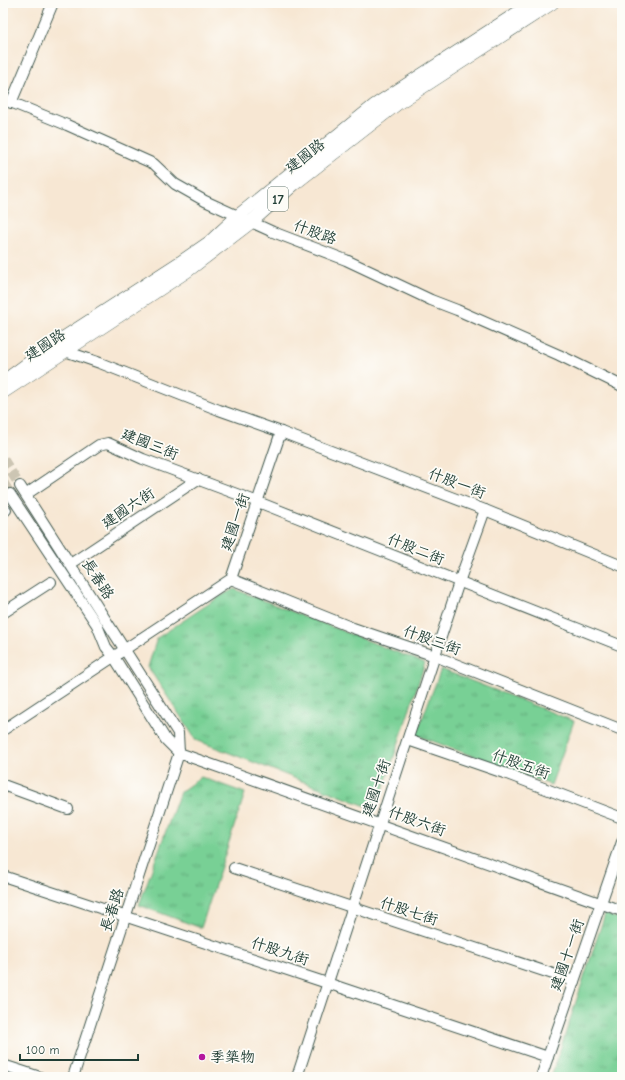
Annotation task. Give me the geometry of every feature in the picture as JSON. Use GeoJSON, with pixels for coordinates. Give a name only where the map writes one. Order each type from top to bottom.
{"type":"FeatureCollection","features":[{"type":"Feature","properties":{"kind":"main road","name":"建國路"},"geometry":{"type":"LineString","coordinates":[[3,382],[59,341],[210,242],[238,216],[374,106],[533,3]]}},
{"type":"Feature","properties":{"kind":"main road","name":"建國路"},"geometry":{"type":"LineString","coordinates":[[3,392],[186,271],[251,222],[294,184],[398,103],[552,3]]}},
{"type":"Feature","properties":{"kind":"street"},"geometry":{"type":"LineString","coordinates":[[7,101],[53,3]]}},
{"type":"Feature","properties":{"kind":"street","name":"什股路"},"geometry":{"type":"LineString","coordinates":[[7,101],[67,125],[154,164],[175,184],[205,201],[295,242],[346,260],[431,300],[559,355],[622,386]]}},
{"type":"Feature","properties":{"kind":"street"},"geometry":{"type":"LineString","coordinates":[[65,351],[281,432]]}},
{"type":"Feature","properties":{"kind":"street","name":"建國一街"},"geometry":{"type":"LineString","coordinates":[[231,579],[281,432]]}},
{"type":"Feature","properties":{"kind":"street","name":"什股一街"},"geometry":{"type":"LineString","coordinates":[[281,432],[485,510],[622,566]]}},
{"type":"Feature","properties":{"kind":"street","name":"建國三街"},"geometry":{"type":"LineString","coordinates":[[31,491],[99,445],[108,444],[143,459],[198,479]]}},
{"type":"Feature","properties":{"kind":"street","name":"什股二街"},"geometry":{"type":"LineString","coordinates":[[198,479],[622,646]]}},
{"type":"Feature","properties":{"kind":"street","name":"建國六街"},"geometry":{"type":"LineString","coordinates":[[75,561],[198,479]]}},
{"type":"Feature","properties":{"kind":"street","name":"長春路"},"geometry":{"type":"LineString","coordinates":[[20,486],[178,733],[179,752],[73,1077]]}},
{"type":"Feature","properties":{"kind":"street","name":"長春路"},"geometry":{"type":"LineString","coordinates":[[10,494],[97,625],[106,647],[114,657],[166,740],[179,752]]}},
{"type":"Feature","properties":{"kind":"street","name":"建國十街"},"geometry":{"type":"LineString","coordinates":[[297,1077],[379,823],[408,740],[459,582],[485,510]]}},
{"type":"Feature","properties":{"kind":"street"},"geometry":{"type":"LineString","coordinates":[[3,730],[231,579]]}},
{"type":"Feature","properties":{"kind":"street","name":"什股三街"},"geometry":{"type":"LineString","coordinates":[[231,579],[353,628],[435,656],[622,730]]}},
{"type":"Feature","properties":{"kind":"street"},"geometry":{"type":"LineString","coordinates":[[3,613],[51,582]]}},
{"type":"Feature","properties":{"kind":"street","name":"什股五街"},"geometry":{"type":"LineString","coordinates":[[408,740],[507,774],[622,818]]}},
{"type":"Feature","properties":{"kind":"street","name":"什股六街"},"geometry":{"type":"LineString","coordinates":[[179,752],[622,911]]}},
{"type":"Feature","properties":{"kind":"street"},"geometry":{"type":"LineString","coordinates":[[3,785],[68,809]]}},
{"type":"Feature","properties":{"kind":"street","name":"建國十一街"},"geometry":{"type":"LineString","coordinates":[[542,1077],[622,842]]}},
{"type":"Feature","properties":{"kind":"street","name":"什股七街"},"geometry":{"type":"LineString","coordinates":[[234,868],[574,981]]}},
{"type":"Feature","properties":{"kind":"street","name":"什股九街"},"geometry":{"type":"LineString","coordinates":[[3,876],[548,1057]]}},
{"type":"Feature","properties":{"kind":"street"},"geometry":{"type":"LineString","coordinates":[[3,1065],[40,1077]]}},
{"type":"Feature","properties":{"kind":"green space"},"geometry":{"type":"Polygon","coordinates":[[[234,589],[425,663],[379,802],[366,806],[196,740],[148,667],[157,638],[219,597],[234,589]]]}},
{"type":"Feature","properties":{"kind":"green space"},"geometry":{"type":"Polygon","coordinates":[[[441,669],[574,721],[551,785],[416,735],[441,669]]]}},
{"type":"Feature","properties":{"kind":"green space"},"geometry":{"type":"Polygon","coordinates":[[[201,777],[245,793],[201,928],[139,905],[180,792],[201,777]]]}},
{"type":"Feature","properties":{"kind":"green space"},"geometry":{"type":"Polygon","coordinates":[[[605,914],[622,920],[622,1077],[551,1077],[605,914]]]}},
{"type":"Feature","properties":{"kind":"tunnel"},"geometry":{"type":"LineString","coordinates":[[3,459],[20,486]]}},
{"type":"Feature","properties":{"kind":"tunnel"},"geometry":{"type":"LineString","coordinates":[[3,482],[10,494]]}},
{"type":"Feature","properties":{"kind":"place","name":"季築物"},"geometry":{"type":"Point","coordinates":[202,1057]}}]}
